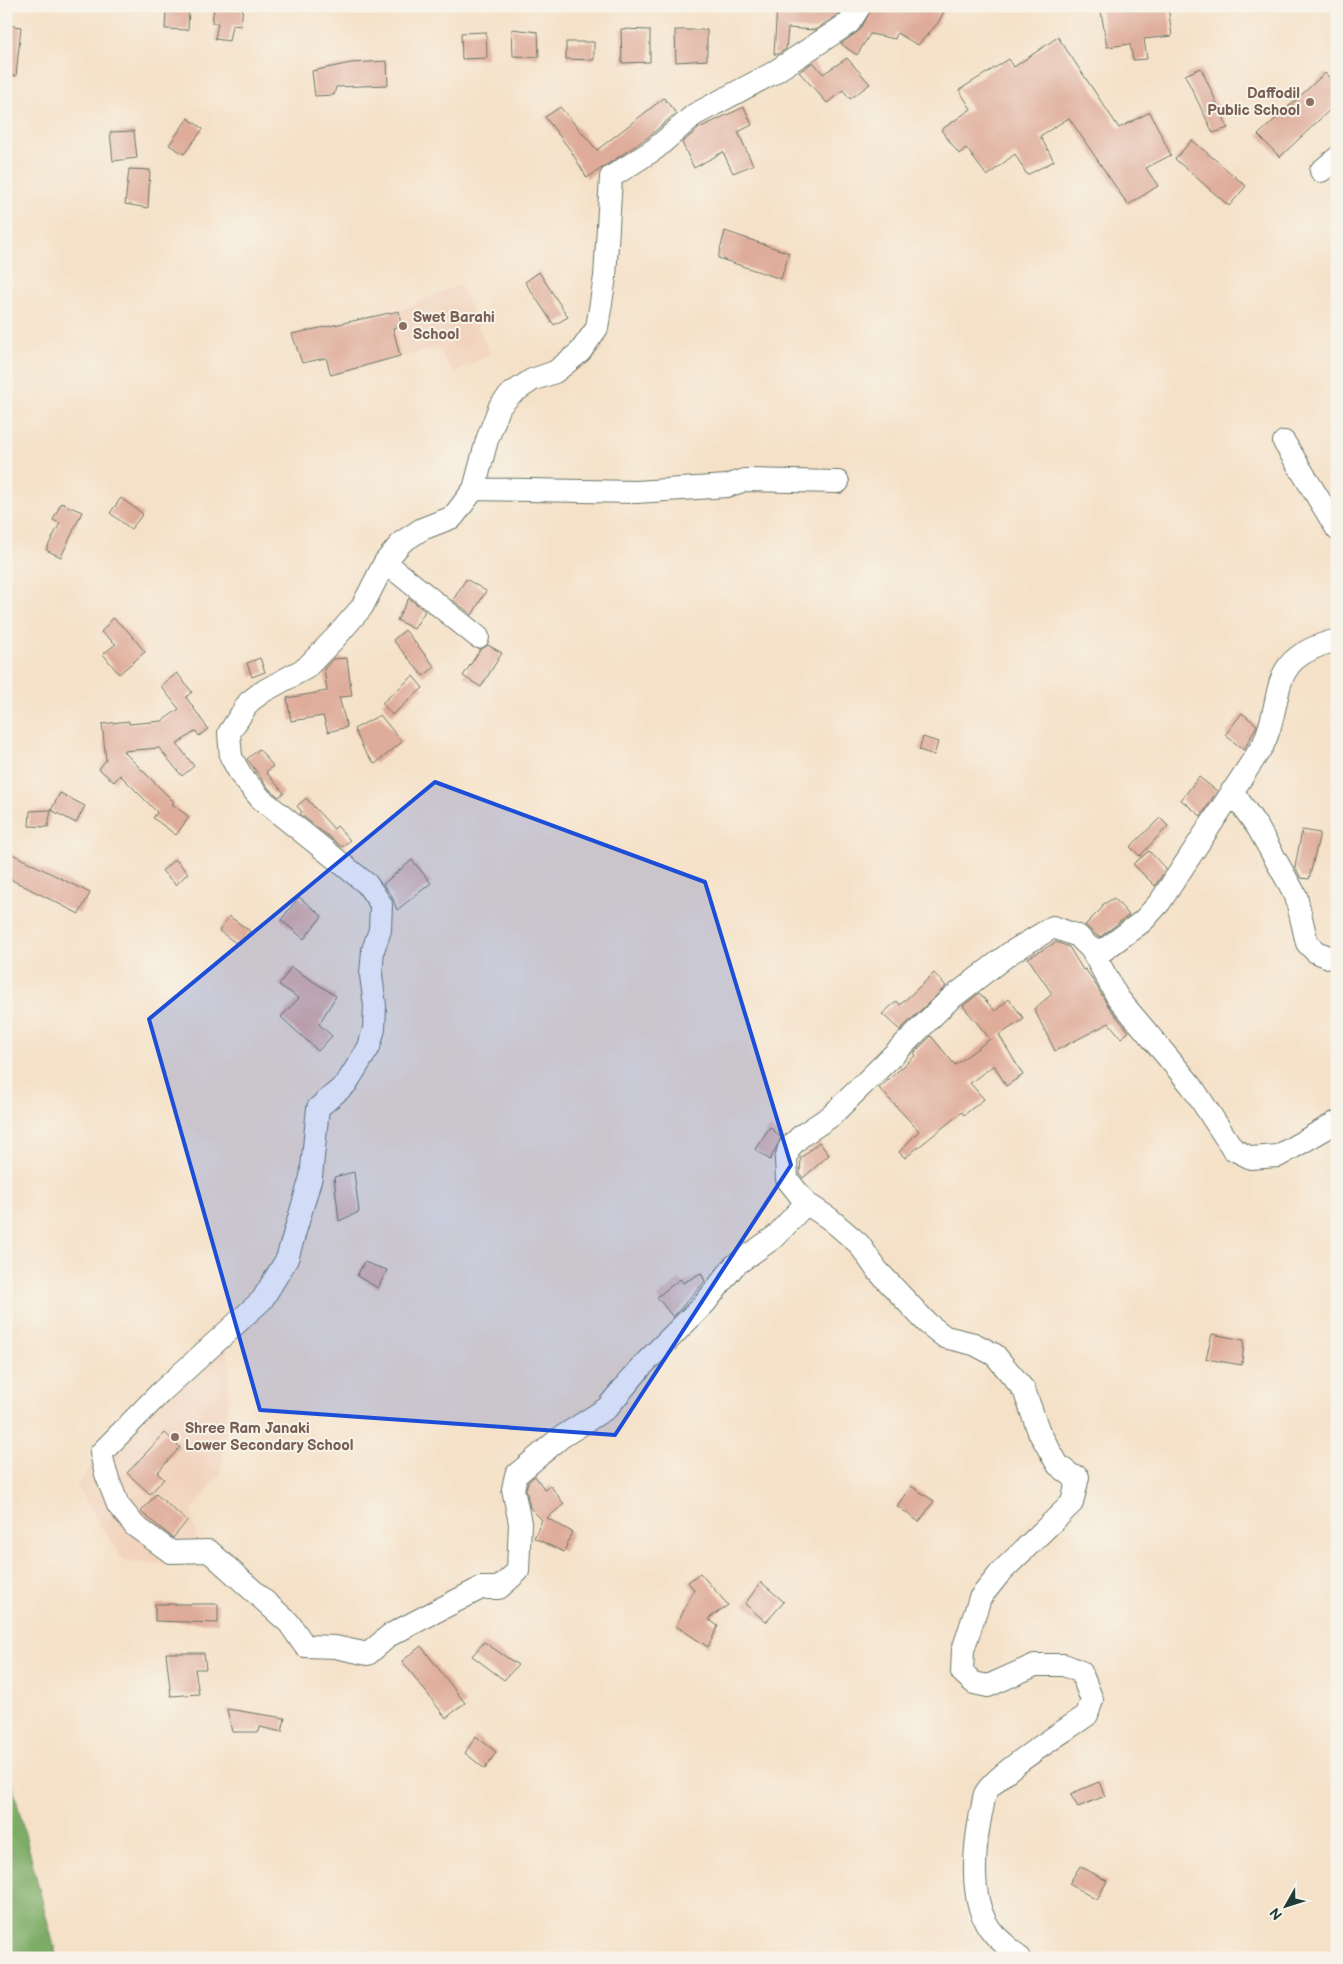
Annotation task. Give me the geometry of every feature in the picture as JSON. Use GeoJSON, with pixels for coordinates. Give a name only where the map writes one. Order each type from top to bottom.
{"type":"FeatureCollection","features":[{"type":"Feature","properties":{"kind":"street"},"geometry":{"type":"LineString","coordinates":[[806,1203],[776,1236],[734,1266],[705,1303],[641,1367],[607,1408],[560,1438],[516,1475],[513,1489],[520,1523],[518,1571],[499,1588],[481,1588],[390,1635],[368,1654],[334,1647],[304,1646],[289,1623],[209,1550],[171,1552],[135,1526],[118,1505],[106,1474],[101,1453],[160,1393],[262,1300],[287,1259],[311,1177],[318,1108],[346,1084],[369,1047],[374,1029],[375,1006],[371,975],[373,950],[380,930],[381,904],[366,884],[261,799],[241,776],[232,757],[229,733],[249,702],[262,692],[306,668],[336,637],[362,607],[385,562],[402,542],[422,529],[453,517],[474,490],[487,440],[500,406],[511,394],[532,380],[555,372],[580,352],[596,328],[605,277],[611,178],[656,149],[694,115],[773,73],[849,23],[860,6]]}},
{"type":"Feature","properties":{"kind":"street"},"geometry":{"type":"LineString","coordinates":[[1284,442],[1337,529]]}},
{"type":"Feature","properties":{"kind":"street"},"geometry":{"type":"LineString","coordinates":[[474,490],[636,492],[728,486],[745,480],[838,482]]}},
{"type":"Feature","properties":{"kind":"street"},"geometry":{"type":"LineString","coordinates":[[385,562],[478,637]]}},
{"type":"Feature","properties":{"kind":"street"},"geometry":{"type":"LineString","coordinates":[[1091,949],[1104,950],[1143,921],[1160,902],[1263,745],[1270,731],[1281,679],[1291,662],[1324,643],[1337,640]]}},
{"type":"Feature","properties":{"kind":"street"},"geometry":{"type":"LineString","coordinates":[[1232,791],[1258,828],[1296,896],[1307,943],[1316,952],[1337,960]]}},
{"type":"Feature","properties":{"kind":"street"},"geometry":{"type":"LineString","coordinates":[[1019,1958],[1009,1945],[994,1934],[980,1909],[975,1869],[977,1836],[985,1794],[1008,1771],[1087,1715],[1092,1700],[1081,1672],[1064,1665],[1035,1665],[988,1686],[974,1683],[962,1672],[963,1650],[980,1598],[1000,1573],[1072,1503],[1078,1477],[1058,1465],[1039,1432],[1024,1390],[995,1355],[974,1344],[945,1337],[927,1323],[877,1270],[859,1244],[830,1219],[806,1203],[787,1179],[786,1160],[789,1148],[801,1136],[831,1116],[949,1000],[1010,953],[1053,927],[1078,936],[1091,949],[1118,998],[1191,1085],[1233,1149],[1251,1158],[1278,1156],[1337,1122]]}},
{"type":"Feature","properties":{"kind":"highlighted area"},"geometry":{"type":"Polygon","coordinates":[[[435,782],[705,882],[791,1165],[615,1435],[260,1410],[149,1019],[435,782]]]}},
{"type":"Feature","properties":{"kind":"shaded area","name":"Swet Barahi School"},"geometry":{"type":"Polygon","coordinates":[[[460,284],[490,354],[454,374],[437,348],[331,375],[327,359],[302,363],[292,334],[399,311],[460,284]]]}},
{"type":"Feature","properties":{"kind":"shaded area","name":"Shree Ram Janaki Lower Secondary School"},"geometry":{"type":"Polygon","coordinates":[[[220,1331],[230,1364],[227,1418],[220,1474],[192,1511],[200,1565],[124,1562],[77,1487],[96,1457],[220,1331]]]}},
{"type":"Feature","properties":{"kind":"green space"},"geometry":{"type":"Polygon","coordinates":[[[6,1760],[57,1958],[6,1958],[6,1760]]]}},
{"type":"Feature","properties":{"kind":"building"},"geometry":{"type":"Polygon","coordinates":[[[214,6],[243,6],[241,26],[232,25],[229,41],[215,39],[218,23],[212,23],[214,6]]]}},
{"type":"Feature","properties":{"kind":"building"},"geometry":{"type":"Polygon","coordinates":[[[777,6],[844,6],[839,14],[815,30],[788,28],[786,49],[778,54],[774,54],[777,6]]]}},
{"type":"Feature","properties":{"kind":"building"},"geometry":{"type":"Polygon","coordinates":[[[873,6],[947,6],[938,23],[918,45],[897,33],[895,39],[870,34],[857,55],[841,44],[860,30],[873,6]]]}},
{"type":"Feature","properties":{"kind":"building"},"geometry":{"type":"Polygon","coordinates":[[[1100,6],[1168,6],[1172,36],[1144,39],[1147,59],[1133,60],[1130,44],[1107,47],[1100,6]]]}},
{"type":"Feature","properties":{"kind":"building"},"geometry":{"type":"Polygon","coordinates":[[[166,9],[189,10],[188,30],[165,29],[166,9]]]}},
{"type":"Feature","properties":{"kind":"building"},"geometry":{"type":"Polygon","coordinates":[[[6,25],[21,27],[16,76],[6,75],[6,25]]]}},
{"type":"Feature","properties":{"kind":"building"},"geometry":{"type":"Polygon","coordinates":[[[512,29],[538,32],[539,57],[513,56],[512,29]]]}},
{"type":"Feature","properties":{"kind":"building"},"geometry":{"type":"Polygon","coordinates":[[[621,29],[650,30],[650,62],[622,63],[621,29]]]}},
{"type":"Feature","properties":{"kind":"building"},"geometry":{"type":"Polygon","coordinates":[[[675,30],[707,30],[707,60],[676,62],[675,30]]]}},
{"type":"Feature","properties":{"kind":"building"},"geometry":{"type":"Polygon","coordinates":[[[486,32],[487,58],[462,59],[461,33],[486,32]]]}},
{"type":"Feature","properties":{"kind":"building"},"geometry":{"type":"Polygon","coordinates":[[[1058,37],[1119,128],[1150,112],[1171,155],[1146,168],[1158,186],[1128,205],[1069,118],[1040,136],[1054,161],[1027,175],[1015,154],[987,176],[966,148],[959,154],[941,130],[971,109],[959,90],[1009,59],[1014,67],[1058,37]]]}},
{"type":"Feature","properties":{"kind":"building"},"geometry":{"type":"Polygon","coordinates":[[[566,42],[594,42],[594,60],[566,59],[566,42]]]}},
{"type":"Feature","properties":{"kind":"building"},"geometry":{"type":"Polygon","coordinates":[[[847,58],[870,84],[850,99],[843,90],[827,103],[799,72],[813,62],[823,74],[847,58]]]}},
{"type":"Feature","properties":{"kind":"building"},"geometry":{"type":"Polygon","coordinates":[[[387,61],[388,85],[336,87],[334,95],[315,96],[312,71],[351,63],[387,61]]]}},
{"type":"Feature","properties":{"kind":"building"},"geometry":{"type":"Polygon","coordinates":[[[1201,68],[1228,128],[1213,133],[1185,75],[1201,68]]]}},
{"type":"Feature","properties":{"kind":"building"},"geometry":{"type":"Polygon","coordinates":[[[1325,73],[1337,86],[1337,103],[1280,157],[1258,135],[1325,73]]]}},
{"type":"Feature","properties":{"kind":"building"},"geometry":{"type":"Polygon","coordinates":[[[664,98],[676,113],[647,138],[587,178],[571,151],[545,117],[560,107],[597,150],[664,98]]]}},
{"type":"Feature","properties":{"kind":"building"},"geometry":{"type":"Polygon","coordinates":[[[744,107],[752,125],[738,132],[753,165],[733,173],[723,152],[694,168],[682,143],[699,128],[744,107]]]}},
{"type":"Feature","properties":{"kind":"building"},"geometry":{"type":"Polygon","coordinates":[[[188,118],[203,129],[184,154],[169,145],[188,118]]]}},
{"type":"Feature","properties":{"kind":"building"},"geometry":{"type":"Polygon","coordinates":[[[134,131],[137,158],[113,161],[110,132],[134,131]]]}},
{"type":"Feature","properties":{"kind":"building"},"geometry":{"type":"Polygon","coordinates":[[[1192,140],[1246,186],[1229,206],[1175,159],[1192,140]]]}},
{"type":"Feature","properties":{"kind":"building"},"geometry":{"type":"Polygon","coordinates":[[[129,169],[150,170],[148,208],[125,204],[129,169]]]}},
{"type":"Feature","properties":{"kind":"building"},"geometry":{"type":"Polygon","coordinates":[[[725,231],[789,253],[781,279],[718,258],[725,231]]]}},
{"type":"Feature","properties":{"kind":"building"},"geometry":{"type":"Polygon","coordinates":[[[539,272],[568,317],[554,325],[525,282],[539,272]]]}},
{"type":"Feature","properties":{"kind":"building"},"geometry":{"type":"Polygon","coordinates":[[[399,311],[401,326],[393,328],[400,356],[331,375],[326,358],[302,363],[292,334],[399,311]]]}},
{"type":"Feature","properties":{"kind":"building"},"geometry":{"type":"Polygon","coordinates":[[[121,498],[143,514],[131,529],[110,513],[121,498]]]}},
{"type":"Feature","properties":{"kind":"building"},"geometry":{"type":"Polygon","coordinates":[[[61,503],[82,512],[61,557],[46,550],[60,523],[53,520],[61,503]]]}},
{"type":"Feature","properties":{"kind":"building"},"geometry":{"type":"Polygon","coordinates":[[[466,579],[486,591],[472,615],[453,600],[466,579]]]}},
{"type":"Feature","properties":{"kind":"building"},"geometry":{"type":"Polygon","coordinates":[[[409,598],[425,611],[414,629],[397,620],[409,598]]]}},
{"type":"Feature","properties":{"kind":"building"},"geometry":{"type":"Polygon","coordinates":[[[113,618],[127,630],[145,652],[119,674],[103,654],[116,644],[101,632],[113,618]]]}},
{"type":"Feature","properties":{"kind":"building"},"geometry":{"type":"Polygon","coordinates":[[[405,630],[435,667],[423,676],[393,640],[405,630]]]}},
{"type":"Feature","properties":{"kind":"building"},"geometry":{"type":"Polygon","coordinates":[[[488,645],[502,653],[481,687],[463,676],[480,650],[488,645]]]}},
{"type":"Feature","properties":{"kind":"building"},"geometry":{"type":"Polygon","coordinates":[[[260,658],[265,672],[252,677],[247,663],[260,658]]]}},
{"type":"Feature","properties":{"kind":"building"},"geometry":{"type":"Polygon","coordinates":[[[347,658],[352,696],[339,697],[347,727],[328,732],[323,716],[291,721],[287,698],[327,691],[324,669],[333,659],[347,658]]]}},
{"type":"Feature","properties":{"kind":"building"},"geometry":{"type":"Polygon","coordinates":[[[177,673],[192,692],[186,697],[208,729],[199,736],[196,731],[177,744],[194,766],[182,776],[159,748],[123,751],[174,802],[172,804],[189,817],[176,835],[153,818],[157,812],[120,775],[114,782],[99,769],[106,760],[102,724],[129,721],[129,724],[162,721],[179,709],[161,686],[177,673]]]}},
{"type":"Feature","properties":{"kind":"building"},"geometry":{"type":"Polygon","coordinates":[[[413,676],[423,688],[392,715],[382,703],[413,676]]]}},
{"type":"Feature","properties":{"kind":"building"},"geometry":{"type":"Polygon","coordinates":[[[1242,713],[1257,725],[1244,750],[1225,735],[1242,713]]]}},
{"type":"Feature","properties":{"kind":"building"},"geometry":{"type":"Polygon","coordinates":[[[380,715],[402,742],[375,764],[365,752],[354,729],[380,715]]]}},
{"type":"Feature","properties":{"kind":"building"},"geometry":{"type":"Polygon","coordinates":[[[923,737],[938,742],[934,755],[919,750],[923,737]]]}},
{"type":"Feature","properties":{"kind":"building"},"geometry":{"type":"Polygon","coordinates":[[[259,749],[273,766],[266,772],[284,793],[279,797],[270,790],[247,759],[259,749]]]}},
{"type":"Feature","properties":{"kind":"building"},"geometry":{"type":"Polygon","coordinates":[[[1199,777],[1217,791],[1201,816],[1181,800],[1199,777]]]}},
{"type":"Feature","properties":{"kind":"building"},"geometry":{"type":"Polygon","coordinates":[[[60,793],[85,806],[76,823],[51,810],[60,793]]]}},
{"type":"Feature","properties":{"kind":"building"},"geometry":{"type":"Polygon","coordinates":[[[306,798],[334,829],[337,826],[350,840],[342,847],[300,814],[302,812],[297,806],[306,798]]]}},
{"type":"Feature","properties":{"kind":"building"},"geometry":{"type":"Polygon","coordinates":[[[51,810],[48,827],[29,826],[30,811],[51,810]]]}},
{"type":"Feature","properties":{"kind":"building"},"geometry":{"type":"Polygon","coordinates":[[[1160,818],[1168,826],[1140,856],[1130,847],[1160,818]]]}},
{"type":"Feature","properties":{"kind":"building"},"geometry":{"type":"Polygon","coordinates":[[[1302,830],[1320,833],[1309,879],[1301,878],[1295,867],[1302,830]]]}},
{"type":"Feature","properties":{"kind":"building"},"geometry":{"type":"Polygon","coordinates":[[[6,851],[90,893],[79,914],[6,877],[6,851]]]}},
{"type":"Feature","properties":{"kind":"building"},"geometry":{"type":"Polygon","coordinates":[[[1149,851],[1166,869],[1155,886],[1133,864],[1149,851]]]}},
{"type":"Feature","properties":{"kind":"building"},"geometry":{"type":"Polygon","coordinates":[[[175,859],[188,873],[176,885],[162,871],[175,859]]]}},
{"type":"Feature","properties":{"kind":"building"},"geometry":{"type":"Polygon","coordinates":[[[412,860],[431,883],[397,910],[392,896],[383,884],[412,860]]]}},
{"type":"Feature","properties":{"kind":"building"},"geometry":{"type":"Polygon","coordinates":[[[299,897],[322,916],[304,939],[281,920],[299,897]]]}},
{"type":"Feature","properties":{"kind":"building"},"geometry":{"type":"Polygon","coordinates":[[[1114,898],[1129,915],[1100,937],[1097,936],[1085,925],[1103,907],[1102,905],[1114,898]]]}},
{"type":"Feature","properties":{"kind":"building"},"geometry":{"type":"Polygon","coordinates":[[[229,916],[250,931],[239,945],[219,931],[229,916]]]}},
{"type":"Feature","properties":{"kind":"building"},"geometry":{"type":"Polygon","coordinates":[[[1056,942],[1069,947],[1083,970],[1085,969],[1093,980],[1108,1006],[1129,1032],[1121,1038],[1109,1023],[1055,1051],[1034,1009],[1052,994],[1028,958],[1056,942]]]}},
{"type":"Feature","properties":{"kind":"building"},"geometry":{"type":"Polygon","coordinates":[[[291,967],[336,996],[319,1024],[332,1036],[318,1051],[281,1017],[299,998],[279,985],[291,967]]]}},
{"type":"Feature","properties":{"kind":"building"},"geometry":{"type":"Polygon","coordinates":[[[934,973],[946,986],[900,1030],[882,1014],[897,1001],[900,1005],[934,973]]]}},
{"type":"Feature","properties":{"kind":"building"},"geometry":{"type":"Polygon","coordinates":[[[979,993],[995,1011],[1009,999],[1024,1019],[999,1035],[1023,1075],[1006,1086],[994,1065],[970,1083],[984,1099],[964,1115],[962,1112],[905,1158],[899,1152],[919,1131],[879,1088],[916,1055],[914,1053],[931,1036],[955,1065],[990,1039],[963,1006],[979,993]]]}},
{"type":"Feature","properties":{"kind":"building"},"geometry":{"type":"Polygon","coordinates":[[[770,1127],[781,1138],[770,1160],[755,1149],[770,1127]]]}},
{"type":"Feature","properties":{"kind":"building"},"geometry":{"type":"Polygon","coordinates":[[[819,1142],[829,1155],[803,1178],[800,1174],[801,1156],[819,1142]]]}},
{"type":"Feature","properties":{"kind":"building"},"geometry":{"type":"Polygon","coordinates":[[[354,1172],[359,1212],[339,1221],[334,1177],[354,1172]]]}},
{"type":"Feature","properties":{"kind":"building"},"geometry":{"type":"Polygon","coordinates":[[[364,1262],[387,1270],[378,1288],[357,1276],[364,1262]]]}},
{"type":"Feature","properties":{"kind":"building"},"geometry":{"type":"Polygon","coordinates":[[[701,1273],[705,1281],[673,1317],[657,1297],[680,1279],[683,1283],[701,1273]]]}},
{"type":"Feature","properties":{"kind":"building"},"geometry":{"type":"Polygon","coordinates":[[[1212,1334],[1244,1340],[1242,1365],[1206,1359],[1212,1334]]]}},
{"type":"Feature","properties":{"kind":"building"},"geometry":{"type":"Polygon","coordinates":[[[165,1433],[180,1447],[157,1473],[164,1479],[150,1494],[127,1473],[165,1433]]]}},
{"type":"Feature","properties":{"kind":"building"},"geometry":{"type":"Polygon","coordinates":[[[535,1476],[545,1490],[550,1485],[564,1504],[547,1518],[572,1532],[564,1552],[534,1538],[542,1520],[530,1508],[526,1489],[528,1482],[535,1476]]]}},
{"type":"Feature","properties":{"kind":"building"},"geometry":{"type":"Polygon","coordinates":[[[911,1486],[934,1501],[919,1522],[897,1506],[911,1486]]]}},
{"type":"Feature","properties":{"kind":"building"},"geometry":{"type":"Polygon","coordinates":[[[156,1494],[187,1521],[173,1538],[141,1512],[156,1494]]]}},
{"type":"Feature","properties":{"kind":"building"},"geometry":{"type":"Polygon","coordinates":[[[700,1573],[728,1605],[708,1619],[718,1626],[708,1647],[676,1626],[694,1590],[688,1582],[700,1573]]]}},
{"type":"Feature","properties":{"kind":"building"},"geometry":{"type":"Polygon","coordinates":[[[761,1582],[784,1602],[766,1622],[745,1604],[761,1582]]]}},
{"type":"Feature","properties":{"kind":"building"},"geometry":{"type":"Polygon","coordinates":[[[155,1604],[218,1604],[218,1623],[155,1621],[155,1604]]]}},
{"type":"Feature","properties":{"kind":"building"},"geometry":{"type":"Polygon","coordinates":[[[484,1642],[518,1665],[504,1680],[472,1656],[484,1642]]]}},
{"type":"Feature","properties":{"kind":"building"},"geometry":{"type":"Polygon","coordinates":[[[421,1646],[465,1703],[446,1718],[402,1661],[421,1646]]]}},
{"type":"Feature","properties":{"kind":"building"},"geometry":{"type":"Polygon","coordinates":[[[166,1653],[204,1653],[206,1669],[195,1669],[199,1694],[171,1696],[166,1653]]]}},
{"type":"Feature","properties":{"kind":"building"},"geometry":{"type":"Polygon","coordinates":[[[227,1709],[285,1718],[282,1732],[260,1727],[259,1732],[232,1732],[227,1709]]]}},
{"type":"Feature","properties":{"kind":"building"},"geometry":{"type":"Polygon","coordinates":[[[476,1736],[496,1752],[485,1769],[465,1753],[476,1736]]]}},
{"type":"Feature","properties":{"kind":"building"},"geometry":{"type":"Polygon","coordinates":[[[1099,1782],[1105,1796],[1078,1807],[1070,1794],[1099,1782]]]}},
{"type":"Feature","properties":{"kind":"building"},"geometry":{"type":"Polygon","coordinates":[[[1080,1866],[1107,1881],[1097,1900],[1069,1884],[1080,1866]]]}},
{"type":"Feature","properties":{"kind":"place","name":"Daffodil Public School"},"geometry":{"type":"Point","coordinates":[1310,102]}},
{"type":"Feature","properties":{"kind":"place","name":"Swet Barahi School"},"geometry":{"type":"Point","coordinates":[403,326]}},
{"type":"Feature","properties":{"kind":"place","name":"Shree Ram Janaki Lower Secondary School"},"geometry":{"type":"Point","coordinates":[175,1437]}}]}
